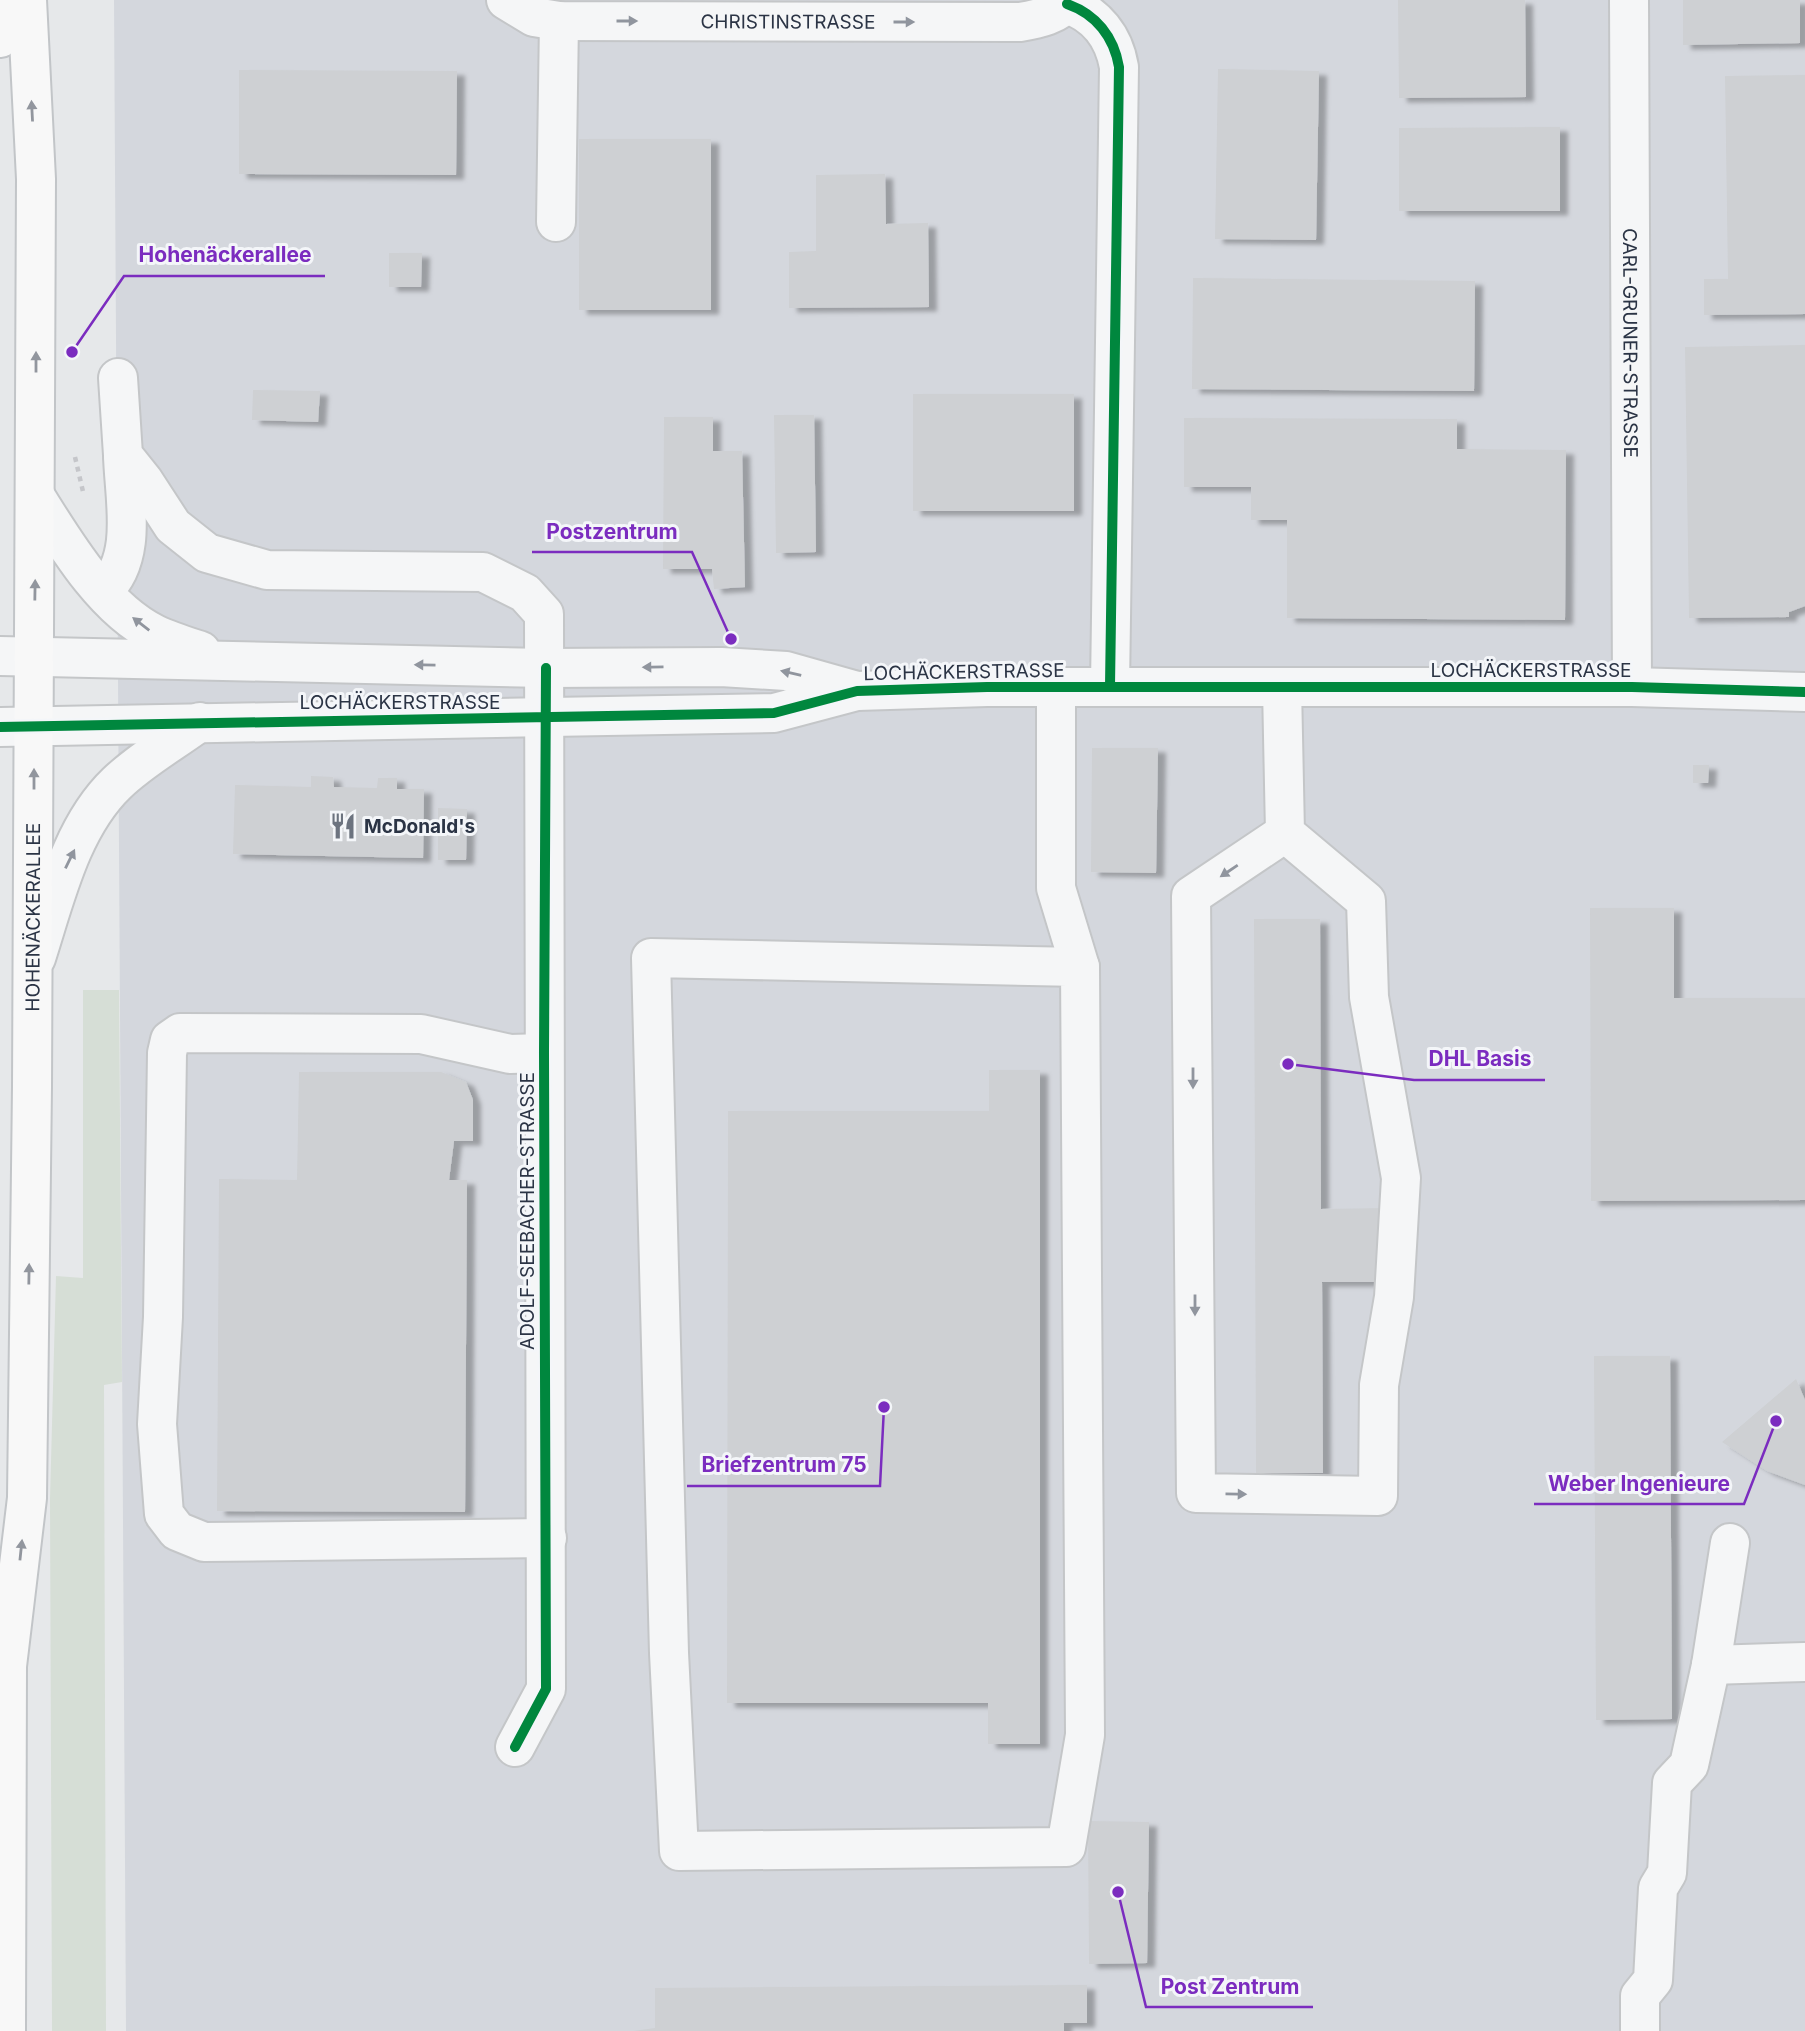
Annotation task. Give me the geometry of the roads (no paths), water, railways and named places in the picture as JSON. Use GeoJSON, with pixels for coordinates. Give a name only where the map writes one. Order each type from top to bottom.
{"type":"FeatureCollection","features":[{"type":"Feature","properties":{"kind":"main road"},"geometry":{"type":"LineString","coordinates":[[0,38],[10,0]]}},
{"type":"Feature","properties":{"kind":"main road","name":"HOHENÄCKERALLEE"},"geometry":{"type":"LineString","coordinates":[[7,1666],[27,1498],[32,970],[17,727],[18,657],[37,499],[36,179],[27,0]]}},
{"type":"Feature","properties":{"kind":"main road","name":"HOHENÄCKERALLEE"},"geometry":{"type":"LineString","coordinates":[[0,1601],[7,1666],[6,2031]]}},
{"type":"Feature","properties":{"kind":"street","name":"CHRISTINSTRASSE"},"geometry":{"type":"LineString","coordinates":[[506,0],[534,17],[559,21],[1020,22],[1040,18],[1069,2]]}},
{"type":"Feature","properties":{"kind":"street","name":"CARL-GRUNER-STRASSE"},"geometry":{"type":"LineString","coordinates":[[1629,0],[1632,687]]}},
{"type":"Feature","properties":{"kind":"street"},"geometry":{"type":"LineString","coordinates":[[1069,2],[1081,8],[1102,27],[1117,52],[1119,67],[1110,686]]}},
{"type":"Feature","properties":{"kind":"street"},"geometry":{"type":"LineString","coordinates":[[556,222],[559,21]]}},
{"type":"Feature","properties":{"kind":"street"},"geometry":{"type":"LineString","coordinates":[[103,591],[112,583],[127,552],[118,378]]}},
{"type":"Feature","properties":{"kind":"street"},"geometry":{"type":"LineString","coordinates":[[123,455],[173,526],[207,553],[267,570],[482,572],[525,593],[544,614],[546,668]]}},
{"type":"Feature","properties":{"kind":"street"},"geometry":{"type":"LineString","coordinates":[[37,499],[69,549],[103,591],[153,633],[226,661]]}},
{"type":"Feature","properties":{"kind":"street","name":"LOCHÄCKERSTRASSE"},"geometry":{"type":"LineString","coordinates":[[18,657],[546,668],[709,667],[786,671],[857,691]]}},
{"type":"Feature","properties":{"kind":"street","name":"ADOLF-SEEBACHER-STRASSE"},"geometry":{"type":"LineString","coordinates":[[515,1747],[546,1689],[546,668]]}},
{"type":"Feature","properties":{"kind":"street"},"geometry":{"type":"LineString","coordinates":[[1056,687],[1056,888],[1080,967],[1085,1735],[1066,1847],[679,1851],[669,1653],[657,1105],[651,958],[1080,967]]}},
{"type":"Feature","properties":{"kind":"street","name":"LOCHÄCKERSTRASSE"},"geometry":{"type":"LineString","coordinates":[[17,727],[774,713],[857,691],[1056,687],[1632,687],[1805,692]]}},
{"type":"Feature","properties":{"kind":"street"},"geometry":{"type":"LineString","coordinates":[[1282,687],[1285,833],[1366,901],[1369,996],[1401,1178],[1394,1297],[1379,1385],[1378,1496],[1196,1493],[1191,896],[1285,833]]}},
{"type":"Feature","properties":{"kind":"street"},"geometry":{"type":"LineString","coordinates":[[32,970],[63,873],[86,825],[107,794],[140,765],[200,722]]}},
{"type":"Feature","properties":{"kind":"street"},"geometry":{"type":"LineString","coordinates":[[544,1053],[510,1054],[421,1034],[180,1033],[170,1040],[166,1053],[163,1317],[157,1424],[164,1514],[177,1531],[204,1542],[547,1538]]}},
{"type":"Feature","properties":{"kind":"street"},"geometry":{"type":"LineString","coordinates":[[1640,2031],[1640,1996],[1653,1980],[1658,1888],[1667,1873],[1672,1783],[1689,1765],[1711,1665],[1730,1543]]}},
{"type":"Feature","properties":{"kind":"street"},"geometry":{"type":"LineString","coordinates":[[1711,1665],[1805,1662]]}},
{"type":"Feature","properties":{"kind":"place","name":"Hohenäckerallee"},"geometry":{"type":"Point","coordinates":[72,352]}},
{"type":"Feature","properties":{"kind":"place","name":"Postzentrum"},"geometry":{"type":"Point","coordinates":[731,639]}},
{"type":"Feature","properties":{"kind":"place","name":"McDonald's"},"geometry":{"type":"Point","coordinates":[343,826]}},
{"type":"Feature","properties":{"kind":"place","name":"DHL Basis"},"geometry":{"type":"Point","coordinates":[1288,1064]}},
{"type":"Feature","properties":{"kind":"place","name":"Briefzentrum 75"},"geometry":{"type":"Point","coordinates":[884,1407]}},
{"type":"Feature","properties":{"kind":"place","name":"Weber Ingenieure"},"geometry":{"type":"Point","coordinates":[1776,1421]}},
{"type":"Feature","properties":{"kind":"place","name":"Post Zentrum"},"geometry":{"type":"Point","coordinates":[1118,1892]}}]}
